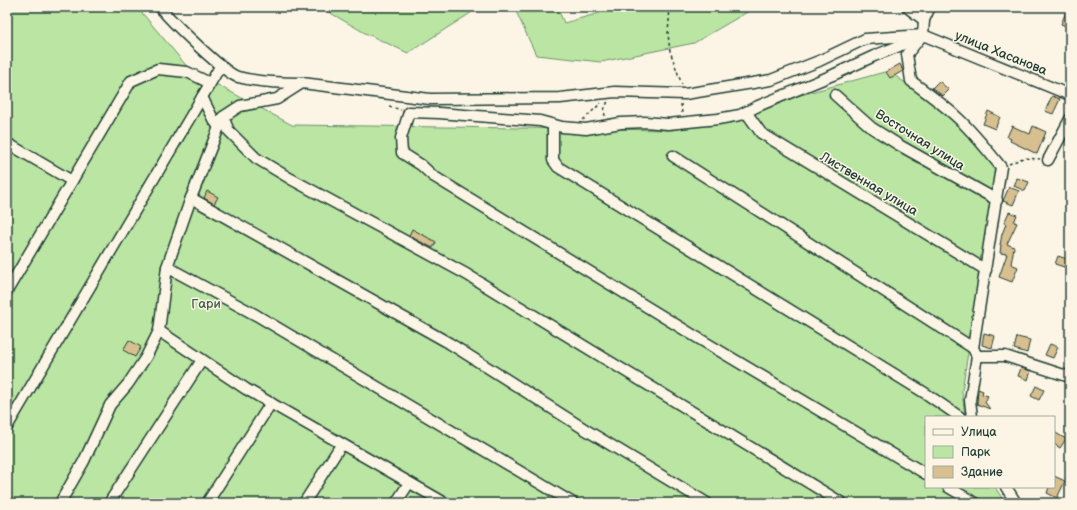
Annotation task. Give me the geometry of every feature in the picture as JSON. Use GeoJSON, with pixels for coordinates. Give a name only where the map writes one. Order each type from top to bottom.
{"type":"FeatureCollection","features":[{"type":"Feature","properties":{"kind":"street"},"geometry":{"type":"LineString","coordinates":[[160,7],[207,55],[236,77],[281,83],[302,83],[430,99],[560,98],[612,92],[682,94],[771,80],[819,61],[865,39],[923,35]]}},
{"type":"Feature","properties":{"kind":"street"},"geometry":{"type":"LineString","coordinates":[[907,7],[924,20]]}},
{"type":"Feature","properties":{"kind":"street"},"geometry":{"type":"LineString","coordinates":[[930,7],[924,20],[923,35],[907,54],[911,81],[941,103],[962,122],[1002,167],[975,352],[970,400],[972,416]]}},
{"type":"Feature","properties":{"kind":"street"},"geometry":{"type":"LineString","coordinates":[[923,35],[740,115],[718,119],[668,124],[645,122],[614,124],[586,129],[562,127],[540,121],[409,112],[402,138],[402,153],[433,176],[693,335],[925,473]]}},
{"type":"Feature","properties":{"kind":"street","name":"улица Хасанова"},"geometry":{"type":"LineString","coordinates":[[923,35],[1070,96]]}},
{"type":"Feature","properties":{"kind":"street"},"geometry":{"type":"LineString","coordinates":[[7,427],[221,65]]}},
{"type":"Feature","properties":{"kind":"street"},"geometry":{"type":"LineString","coordinates":[[7,291],[131,81],[158,69],[187,72],[210,83]]}},
{"type":"Feature","properties":{"kind":"street"},"geometry":{"type":"LineString","coordinates":[[60,503],[84,461],[110,405],[128,384],[146,357],[159,331],[167,267],[191,198],[223,117],[240,106],[277,99],[302,83]]}},
{"type":"Feature","properties":{"kind":"street","name":"Восточная улица"},"geometry":{"type":"LineString","coordinates":[[835,95],[872,128],[899,145],[997,200]]}},
{"type":"Feature","properties":{"kind":"street"},"geometry":{"type":"LineString","coordinates":[[202,97],[213,119],[219,127]]}},
{"type":"Feature","properties":{"kind":"street","name":"Лиственная улица"},"geometry":{"type":"LineString","coordinates":[[746,112],[761,133],[986,270]]}},
{"type":"Feature","properties":{"kind":"street"},"geometry":{"type":"LineString","coordinates":[[223,117],[229,131],[256,158],[291,179],[466,274],[842,503]]}},
{"type":"Feature","properties":{"kind":"street"},"geometry":{"type":"LineString","coordinates":[[1048,160],[1070,119]]}},
{"type":"Feature","properties":{"kind":"street"},"geometry":{"type":"LineString","coordinates":[[553,127],[553,160],[558,166],[925,393],[959,416]]}},
{"type":"Feature","properties":{"kind":"street"},"geometry":{"type":"LineString","coordinates":[[7,144],[72,181]]}},
{"type":"Feature","properties":{"kind":"street"},"geometry":{"type":"LineString","coordinates":[[673,156],[975,352],[1005,356],[1070,377]]}},
{"type":"Feature","properties":{"kind":"street"},"geometry":{"type":"LineString","coordinates":[[191,198],[449,343],[586,430],[707,503]]}},
{"type":"Feature","properties":{"kind":"street"},"geometry":{"type":"LineString","coordinates":[[167,267],[256,315],[573,503]]}},
{"type":"Feature","properties":{"kind":"street"},"geometry":{"type":"LineString","coordinates":[[159,331],[246,389],[341,445],[445,503]]}},
{"type":"Feature","properties":{"kind":"street"},"geometry":{"type":"LineString","coordinates":[[109,503],[202,360]]}},
{"type":"Feature","properties":{"kind":"street"},"geometry":{"type":"LineString","coordinates":[[207,503],[270,403]]}},
{"type":"Feature","properties":{"kind":"street"},"geometry":{"type":"LineString","coordinates":[[304,503],[341,445]]}},
{"type":"Feature","properties":{"kind":"street"},"geometry":{"type":"LineString","coordinates":[[396,503],[409,483]]}},
{"type":"Feature","properties":{"kind":"street"},"geometry":{"type":"LineString","coordinates":[[950,488],[975,503]]}},
{"type":"Feature","properties":{"kind":"street"},"geometry":{"type":"LineString","coordinates":[[1007,488],[1016,503]]}},
{"type":"Feature","properties":{"kind":"path"},"geometry":{"type":"LineString","coordinates":[[670,7],[668,34],[670,51],[682,94],[683,122]]}},
{"type":"Feature","properties":{"kind":"path"},"geometry":{"type":"LineString","coordinates":[[612,92],[604,110],[605,120],[614,124]]}},
{"type":"Feature","properties":{"kind":"path"},"geometry":{"type":"LineString","coordinates":[[574,128],[602,103]]}},
{"type":"Feature","properties":{"kind":"path"},"geometry":{"type":"LineString","coordinates":[[389,106],[409,112]]}},
{"type":"Feature","properties":{"kind":"path"},"geometry":{"type":"LineString","coordinates":[[1002,167],[1022,158],[1048,160]]}},
{"type":"Feature","properties":{"kind":"green space","name":"Гари"},"geometry":{"type":"Polygon","coordinates":[[[7,7],[137,7],[190,70],[292,125],[673,130],[888,71],[954,116],[997,169],[962,391],[965,416],[925,416],[925,488],[996,488],[1005,503],[7,503],[7,7]]]}},
{"type":"Feature","properties":{"kind":"green space"},"geometry":{"type":"Polygon","coordinates":[[[320,7],[480,7],[408,53],[365,33],[320,7]]]}},
{"type":"Feature","properties":{"kind":"green space"},"geometry":{"type":"Polygon","coordinates":[[[514,7],[557,7],[564,23],[621,7],[756,7],[694,43],[601,62],[536,55],[514,7]]]}},
{"type":"Feature","properties":{"kind":"building"},"geometry":{"type":"Polygon","coordinates":[[[1068,7],[1070,7],[1070,28],[1061,24],[1068,7]]]}},
{"type":"Feature","properties":{"kind":"building"},"geometry":{"type":"Polygon","coordinates":[[[900,64],[903,71],[890,78],[886,72],[900,64]]]}},
{"type":"Feature","properties":{"kind":"building"},"geometry":{"type":"Polygon","coordinates":[[[939,81],[949,90],[943,96],[932,88],[939,81]]]}},
{"type":"Feature","properties":{"kind":"building"},"geometry":{"type":"Polygon","coordinates":[[[1052,96],[1060,99],[1053,114],[1045,111],[1052,96]]]}},
{"type":"Feature","properties":{"kind":"building"},"geometry":{"type":"Polygon","coordinates":[[[988,111],[1000,117],[995,129],[983,124],[988,111]]]}},
{"type":"Feature","properties":{"kind":"building"},"geometry":{"type":"Polygon","coordinates":[[[1012,126],[1030,134],[1033,126],[1046,132],[1037,154],[1010,141],[1011,139],[1007,137],[1012,126]]]}},
{"type":"Feature","properties":{"kind":"building"},"geometry":{"type":"Polygon","coordinates":[[[1017,178],[1029,182],[1025,191],[1014,186],[1017,178]]]}},
{"type":"Feature","properties":{"kind":"building"},"geometry":{"type":"Polygon","coordinates":[[[1009,187],[1019,191],[1013,205],[1003,201],[1009,187]]]}},
{"type":"Feature","properties":{"kind":"building"},"geometry":{"type":"Polygon","coordinates":[[[207,191],[218,197],[214,204],[204,198],[207,191]]]}},
{"type":"Feature","properties":{"kind":"building"},"geometry":{"type":"Polygon","coordinates":[[[1009,212],[1017,215],[1014,222],[1017,223],[1007,244],[1014,247],[1011,264],[1018,267],[1012,282],[999,277],[1007,254],[1000,253],[1000,245],[1006,224],[1004,223],[1009,212]]]}},
{"type":"Feature","properties":{"kind":"building"},"geometry":{"type":"Polygon","coordinates":[[[412,229],[436,242],[433,248],[409,236],[412,229]]]}},
{"type":"Feature","properties":{"kind":"building"},"geometry":{"type":"Polygon","coordinates":[[[1058,256],[1070,260],[1067,268],[1055,264],[1058,256]]]}},
{"type":"Feature","properties":{"kind":"building"},"geometry":{"type":"Polygon","coordinates":[[[984,333],[995,336],[992,348],[982,345],[984,333]]]}},
{"type":"Feature","properties":{"kind":"building"},"geometry":{"type":"Polygon","coordinates":[[[1017,337],[1030,340],[1027,353],[1014,349],[1017,337]]]}},
{"type":"Feature","properties":{"kind":"building"},"geometry":{"type":"Polygon","coordinates":[[[129,340],[141,347],[135,357],[123,350],[129,340]]]}},
{"type":"Feature","properties":{"kind":"building"},"geometry":{"type":"Polygon","coordinates":[[[1050,344],[1058,347],[1053,358],[1045,355],[1050,344]]]}},
{"type":"Feature","properties":{"kind":"building"},"geometry":{"type":"Polygon","coordinates":[[[1021,368],[1031,371],[1028,380],[1018,376],[1021,368]]]}},
{"type":"Feature","properties":{"kind":"building"},"geometry":{"type":"Polygon","coordinates":[[[1036,386],[1044,390],[1039,400],[1031,396],[1036,386]]]}},
{"type":"Feature","properties":{"kind":"building"},"geometry":{"type":"Polygon","coordinates":[[[978,389],[983,391],[982,394],[988,396],[985,402],[990,409],[977,404],[978,389]]]}},
{"type":"Feature","properties":{"kind":"building"},"geometry":{"type":"Polygon","coordinates":[[[1055,433],[1066,439],[1060,448],[1055,445],[1055,433]]]}},
{"type":"Feature","properties":{"kind":"building"},"geometry":{"type":"Polygon","coordinates":[[[1055,476],[1065,481],[1057,498],[1047,493],[1049,488],[1055,488],[1055,476]]]}}]}
